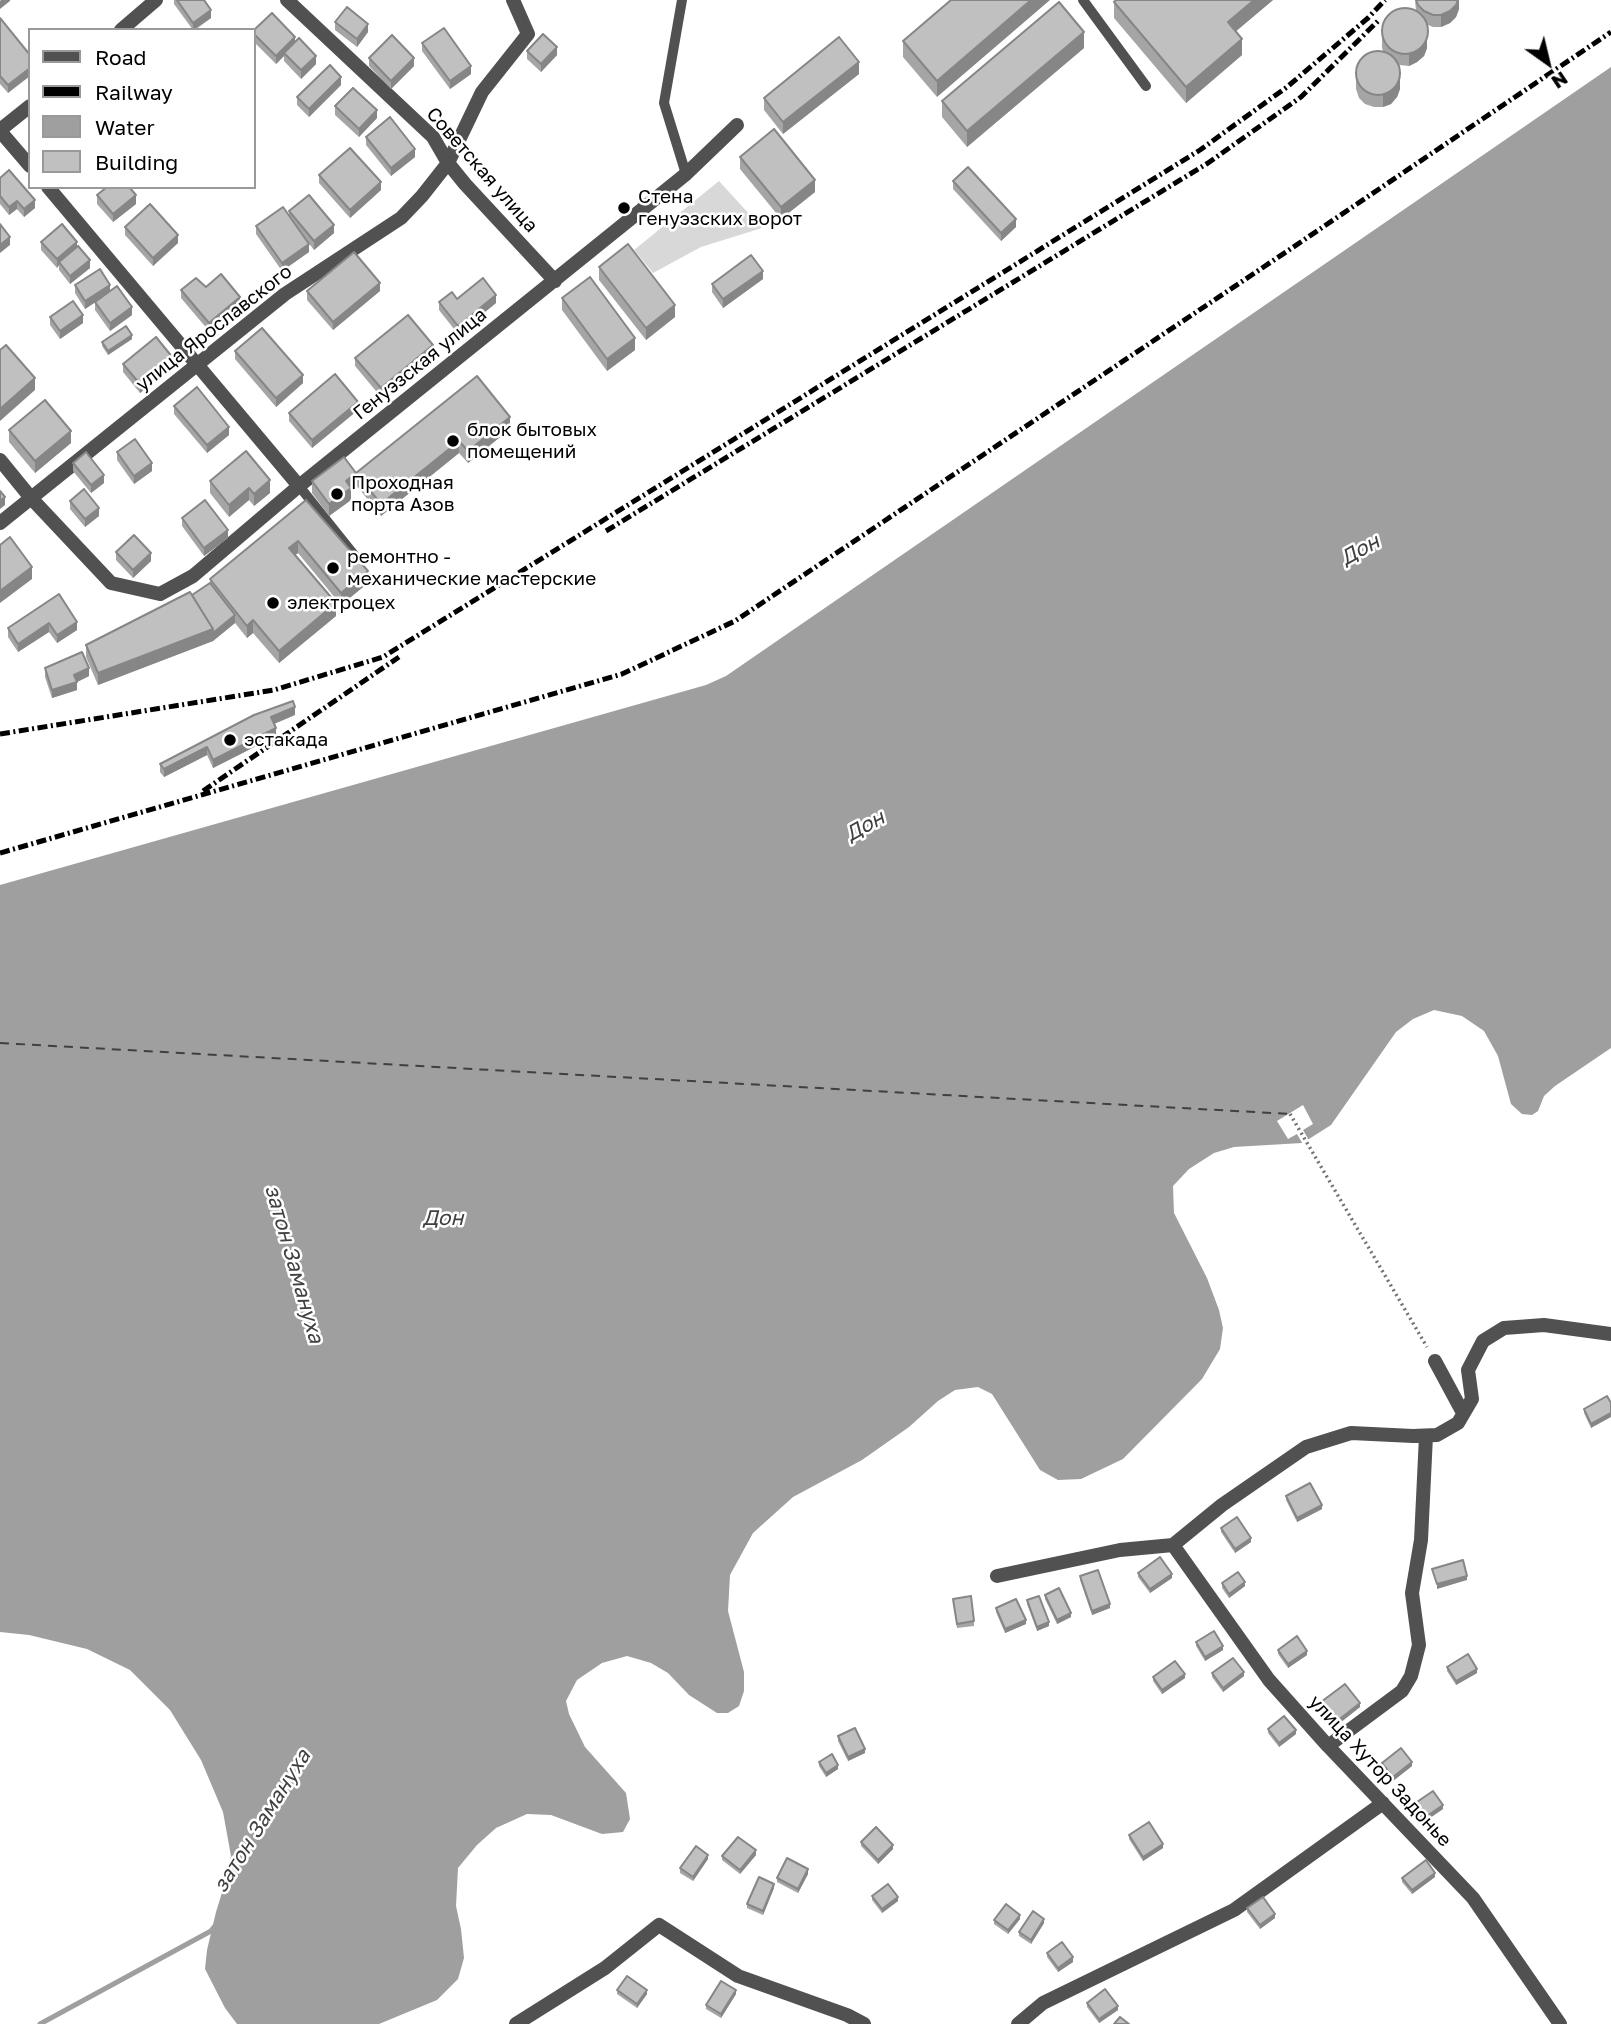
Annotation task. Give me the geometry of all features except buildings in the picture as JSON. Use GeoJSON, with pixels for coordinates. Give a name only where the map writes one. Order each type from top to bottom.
{"type":"FeatureCollection","features":[{"type":"Feature","properties":{"kind":"street"},"geometry":{"type":"LineString","coordinates":[[123,28],[156,0]]}},
{"type":"Feature","properties":{"kind":"street","name":"Советская улица"},"geometry":{"type":"LineString","coordinates":[[287,0],[433,137],[464,184],[555,281]]}},
{"type":"Feature","properties":{"kind":"street","name":"улица Ярославского"},"geometry":{"type":"LineString","coordinates":[[0,523],[285,294],[401,218],[422,197],[449,163],[482,92],[528,34],[513,0]]}},
{"type":"Feature","properties":{"kind":"street"},"geometry":{"type":"LineString","coordinates":[[28,108],[0,131],[28,164]]}},
{"type":"Feature","properties":{"kind":"street","name":"Генуэзская улица"},"geometry":{"type":"LineString","coordinates":[[31,498],[111,583],[160,594],[193,576],[299,486],[686,174],[737,125]]}},
{"type":"Feature","properties":{"kind":"street"},"geometry":{"type":"LineString","coordinates":[[50,189],[299,486]]}},
{"type":"Feature","properties":{"kind":"street"},"geometry":{"type":"LineString","coordinates":[[0,460],[31,498]]}},
{"type":"Feature","properties":{"kind":"street"},"geometry":{"type":"LineString","coordinates":[[997,1576],[1120,1550],[1173,1545],[1222,1505],[1306,1447],[1351,1433],[1437,1435],[1458,1423],[1472,1399],[1468,1370],[1483,1341],[1504,1328],[1544,1325],[1611,1334]]}},
{"type":"Feature","properties":{"kind":"street"},"geometry":{"type":"LineString","coordinates":[[1435,1361],[1464,1413]]}},
{"type":"Feature","properties":{"kind":"street"},"geometry":{"type":"LineString","coordinates":[[1328,1746],[1402,1690],[1411,1676],[1419,1644],[1412,1593],[1421,1541],[1426,1436]]}},
{"type":"Feature","properties":{"kind":"street","name":"улица Хутор Задонье"},"geometry":{"type":"LineString","coordinates":[[1173,1545],[1269,1680],[1473,1898],[1560,2024]]}},
{"type":"Feature","properties":{"kind":"street"},"geometry":{"type":"LineString","coordinates":[[1018,2024],[1044,2003],[1234,1910],[1383,1803]]}},
{"type":"Feature","properties":{"kind":"street"},"geometry":{"type":"LineString","coordinates":[[516,2024],[605,1968],[659,1925],[738,1976],[847,2015],[864,2024]]}},
{"type":"Feature","properties":{"kind":"lane"},"geometry":{"type":"LineString","coordinates":[[682,0],[664,103],[686,174]]}},
{"type":"Feature","properties":{"kind":"lane"},"geometry":{"type":"LineString","coordinates":[[1083,0],[1146,86]]}},
{"type":"Feature","properties":{"kind":"lane"},"geometry":{"type":"LineString","coordinates":[[299,486],[361,564]]}},
{"type":"Feature","properties":{"kind":"path"},"geometry":{"type":"LineString","coordinates":[[1290,1114],[1435,1361]]}},
{"type":"Feature","properties":{"kind":"shaded area"},"geometry":{"type":"Polygon","coordinates":[[[719,181],[762,228],[701,247],[653,273],[634,250],[719,181]]]}},
{"type":"Feature","properties":{"kind":"water","name":"Дон"},"geometry":{"type":"Polygon","coordinates":[[[1611,67],[1611,1048],[1555,1086],[1544,1096],[1538,1111],[1532,1115],[1522,1114],[1511,1104],[1498,1056],[1484,1031],[1462,1016],[1434,1010],[1413,1019],[1396,1032],[1331,1125],[1302,1143],[1234,1147],[1214,1153],[1189,1169],[1173,1186],[1174,1213],[1207,1278],[1219,1310],[1223,1328],[1220,1349],[1202,1379],[1123,1459],[1081,1479],[1058,1480],[1040,1470],[992,1394],[978,1387],[955,1390],[862,1460],[793,1497],[753,1533],[730,1575],[728,1611],[744,1672],[744,1691],[739,1706],[728,1713],[717,1713],[689,1695],[668,1673],[651,1663],[627,1656],[602,1663],[577,1680],[566,1701],[569,1714],[585,1747],[626,1793],[630,1819],[623,1832],[602,1834],[551,1815],[527,1814],[496,1828],[477,1845],[458,1868],[456,1906],[464,1958],[458,1979],[437,2000],[379,2024],[237,2024],[225,2008],[205,1969],[207,1950],[231,1856],[223,1812],[201,1760],[170,1710],[130,1670],[87,1649],[29,1635],[0,1632],[0,885],[706,685],[726,676],[1611,67]]]}},
{"type":"Feature","properties":{"kind":"pier"},"geometry":{"type":"Polygon","coordinates":[[[1303,1105],[1313,1124],[1303,1130],[1310,1142],[1304,1146],[1297,1134],[1288,1139],[1277,1121],[1303,1105]]]}},
{"type":"Feature","properties":{"kind":"waterway","name":"затон Замануха"},"geometry":{"type":"LineString","coordinates":[[40,2024],[214,1927]]}},
{"type":"Feature","properties":{"kind":"ferry route"},"geometry":{"type":"LineString","coordinates":[[0,1043],[1290,1114]]}},
{"type":"Feature","properties":{"kind":"railway"},"geometry":{"type":"LineString","coordinates":[[0,734],[274,690],[383,657],[1200,150],[1287,87],[1368,18],[1385,0]]}},
{"type":"Feature","properties":{"kind":"railway"},"geometry":{"type":"LineString","coordinates":[[606,531],[1208,163],[1301,97],[1380,19]]}},
{"type":"Feature","properties":{"kind":"railway"},"geometry":{"type":"LineString","coordinates":[[0,853],[622,674],[735,621],[1611,32]]}},
{"type":"Feature","properties":{"kind":"railway"},"geometry":{"type":"LineString","coordinates":[[203,791],[399,657]]}},
{"type":"Feature","properties":{"kind":"place","name":"Стена генуэзских ворот"},"geometry":{"type":"Point","coordinates":[624,208]}},
{"type":"Feature","properties":{"kind":"place","name":"блок бытовых помещений"},"geometry":{"type":"Point","coordinates":[453,441]}},
{"type":"Feature","properties":{"kind":"place","name":"Проходная порта Азов"},"geometry":{"type":"Point","coordinates":[337,494]}},
{"type":"Feature","properties":{"kind":"place","name":"ремонтно - механические мастерские"},"geometry":{"type":"Point","coordinates":[333,568]}},
{"type":"Feature","properties":{"kind":"place","name":"электроцех"},"geometry":{"type":"Point","coordinates":[273,603]}},
{"type":"Feature","properties":{"kind":"place","name":"эстакада"},"geometry":{"type":"Point","coordinates":[230,740]}}]}
